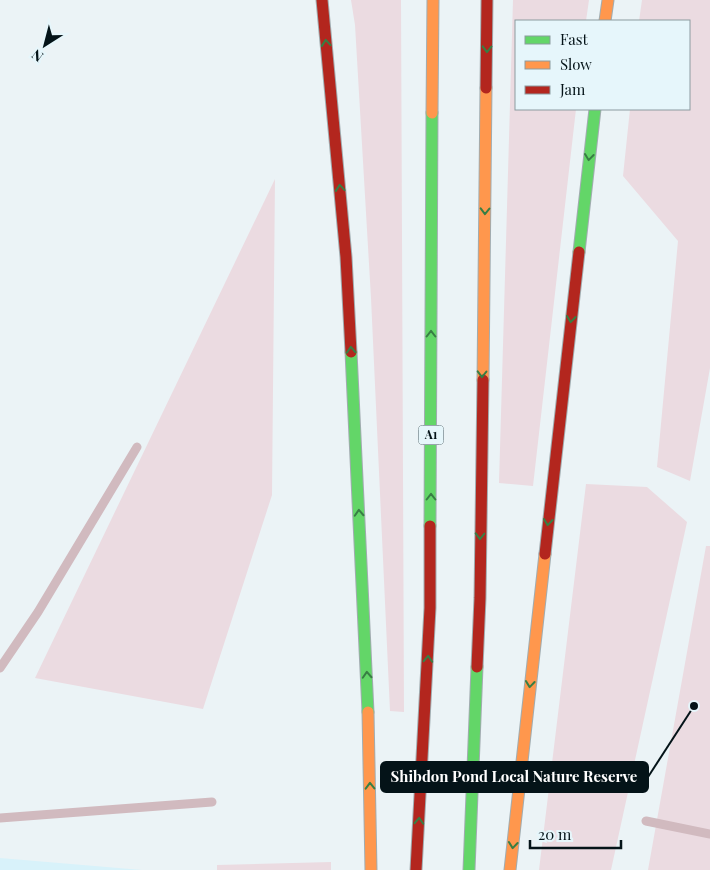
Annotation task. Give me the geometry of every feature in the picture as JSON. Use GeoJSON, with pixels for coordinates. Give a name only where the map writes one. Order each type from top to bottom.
{"type":"FeatureCollection","features":[{"type":"Feature","properties":{"kind":"highway"},"geometry":{"type":"LineString","coordinates":[[322,0],[346,257],[367,682],[371,870]]}},
{"type":"Feature","properties":{"kind":"highway","name":"A1"},"geometry":{"type":"LineString","coordinates":[[416,870],[430,608],[433,0]]}},
{"type":"Feature","properties":{"kind":"highway"},"geometry":{"type":"LineString","coordinates":[[469,870],[480,598],[487,0]]}},
{"type":"Feature","properties":{"kind":"highway"},"geometry":{"type":"LineString","coordinates":[[605,20],[608,0]]}},
{"type":"Feature","properties":{"kind":"highway"},"geometry":{"type":"LineString","coordinates":[[510,870],[595,110]]}},
{"type":"Feature","properties":{"kind":"shaded area"},"geometry":{"type":"Polygon","coordinates":[[[351,0],[401,0],[404,712],[390,711],[371,298],[355,25],[351,0]]]}},
{"type":"Feature","properties":{"kind":"shaded area"},"geometry":{"type":"Polygon","coordinates":[[[513,0],[589,0],[586,20],[515,20],[515,110],[576,110],[533,486],[499,483],[513,0]]]}},
{"type":"Feature","properties":{"kind":"shaded area"},"geometry":{"type":"Polygon","coordinates":[[[642,0],[710,0],[710,368],[690,481],[657,467],[678,241],[623,176],[630,110],[690,110],[690,20],[639,20],[642,0]]]}},
{"type":"Feature","properties":{"kind":"shaded area"},"geometry":{"type":"Polygon","coordinates":[[[275,179],[272,495],[203,709],[35,678],[275,179]]]}},
{"type":"Feature","properties":{"kind":"shaded area"},"geometry":{"type":"Polygon","coordinates":[[[586,484],[647,487],[687,522],[611,870],[539,870],[586,484]]]}},
{"type":"Feature","properties":{"kind":"shaded area"},"geometry":{"type":"Polygon","coordinates":[[[706,546],[710,546],[710,870],[648,870],[706,546]]]}},
{"type":"Feature","properties":{"kind":"shaded area"},"geometry":{"type":"Polygon","coordinates":[[[0,858],[142,870],[0,870],[0,858]]]}},
{"type":"Feature","properties":{"kind":"shaded area"},"geometry":{"type":"Polygon","coordinates":[[[331,862],[331,870],[217,870],[217,865],[331,862]]]}},
{"type":"Feature","properties":{"kind":"waterway"},"geometry":{"type":"LineString","coordinates":[[0,668],[38,612],[137,447]]}},
{"type":"Feature","properties":{"kind":"waterway"},"geometry":{"type":"LineString","coordinates":[[0,818],[212,802]]}},
{"type":"Feature","properties":{"kind":"waterway"},"geometry":{"type":"LineString","coordinates":[[646,821],[710,834]]}},
{"type":"Feature","properties":{"kind":"traffic: fast"},"geometry":{"type":"LineString","coordinates":[[579,252],[595,110]]}},
{"type":"Feature","properties":{"kind":"traffic: fast"},"geometry":{"type":"LineString","coordinates":[[430,526],[432,113]]}},
{"type":"Feature","properties":{"kind":"traffic: fast"},"geometry":{"type":"LineString","coordinates":[[351,352],[368,712]]}},
{"type":"Feature","properties":{"kind":"traffic: fast"},"geometry":{"type":"LineString","coordinates":[[469,870],[477,667]]}},
{"type":"Feature","properties":{"kind":"traffic: slow"},"geometry":{"type":"LineString","coordinates":[[432,113],[433,0]]}},
{"type":"Feature","properties":{"kind":"traffic: slow"},"geometry":{"type":"LineString","coordinates":[[605,20],[608,0]]}},
{"type":"Feature","properties":{"kind":"traffic: slow"},"geometry":{"type":"LineString","coordinates":[[483,380],[486,88]]}},
{"type":"Feature","properties":{"kind":"traffic: slow"},"geometry":{"type":"LineString","coordinates":[[510,870],[545,554]]}},
{"type":"Feature","properties":{"kind":"traffic: slow"},"geometry":{"type":"LineString","coordinates":[[368,712],[371,870]]}},
{"type":"Feature","properties":{"kind":"traffic: jam"},"geometry":{"type":"LineString","coordinates":[[322,0],[346,257],[351,352]]}},
{"type":"Feature","properties":{"kind":"traffic: jam"},"geometry":{"type":"LineString","coordinates":[[486,88],[487,0]]}},
{"type":"Feature","properties":{"kind":"traffic: jam"},"geometry":{"type":"LineString","coordinates":[[545,554],[579,252]]}},
{"type":"Feature","properties":{"kind":"traffic: jam"},"geometry":{"type":"LineString","coordinates":[[477,667],[480,598],[483,380]]}},
{"type":"Feature","properties":{"kind":"traffic: jam"},"geometry":{"type":"LineString","coordinates":[[416,870],[430,608],[430,526]]}},
{"type":"Feature","properties":{"kind":"place","name":"Shibdon Pond Local Nature Reserve"},"geometry":{"type":"Point","coordinates":[694,706]}}]}
